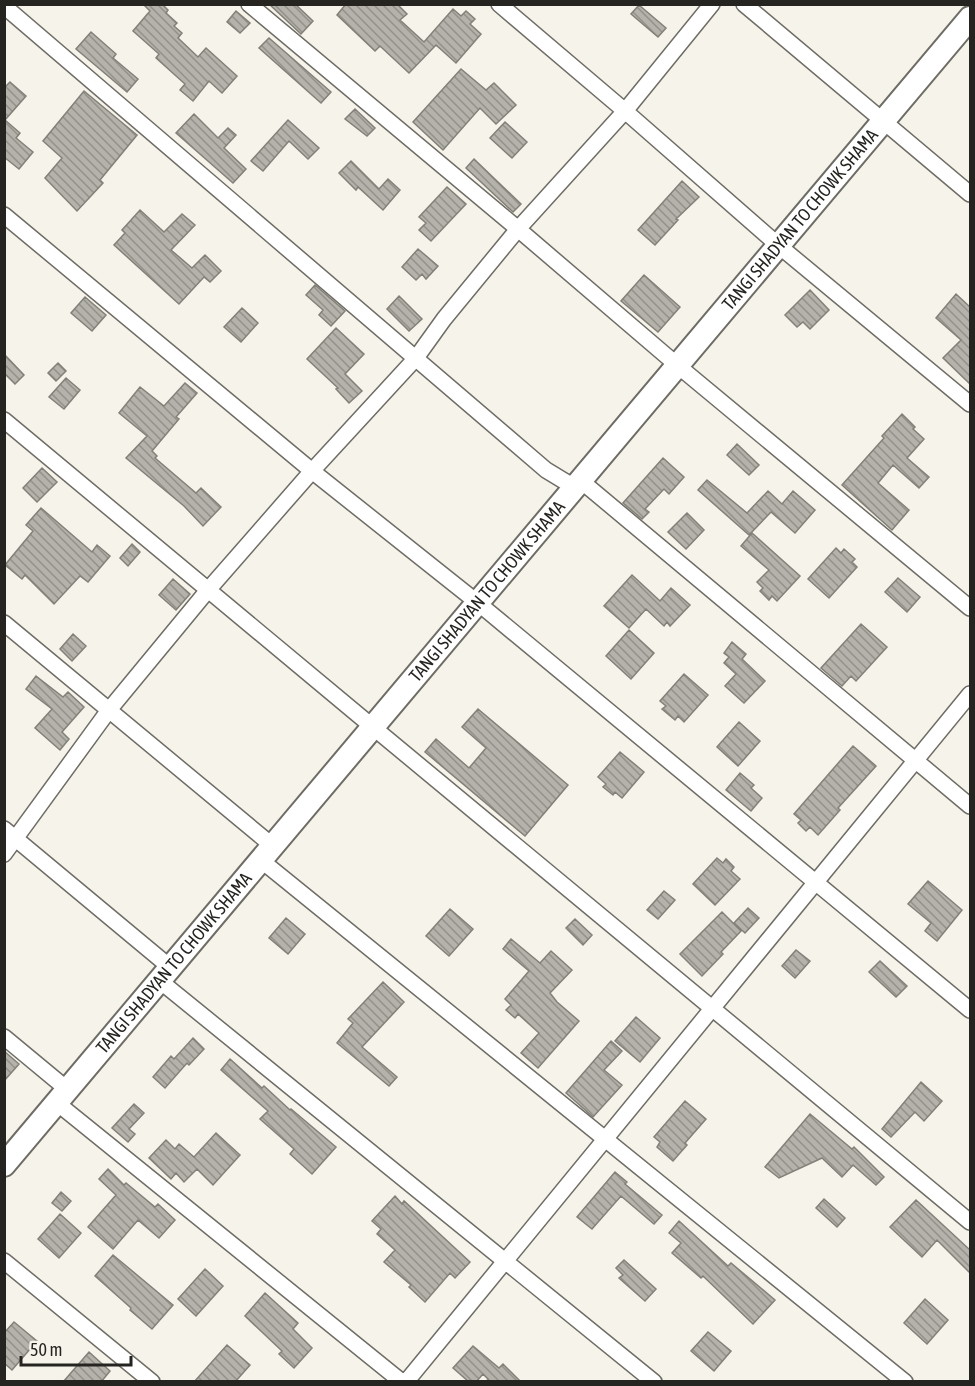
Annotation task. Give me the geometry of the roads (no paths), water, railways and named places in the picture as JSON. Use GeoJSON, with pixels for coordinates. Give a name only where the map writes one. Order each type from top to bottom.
{"type":"FeatureCollection","features":[{"type":"Feature","properties":{"kind":"main road","name":"TANGI SHADYAN TO CHOWK SHAMA"},"geometry":{"type":"LineString","coordinates":[[4,1165],[970,18]]}},
{"type":"Feature","properties":{"kind":"street"},"geometry":{"type":"LineString","coordinates":[[249,4],[677,365],[970,608]]}},
{"type":"Feature","properties":{"kind":"street"},"geometry":{"type":"LineString","coordinates":[[499,4],[778,246],[970,404]]}},
{"type":"Feature","properties":{"kind":"street"},"geometry":{"type":"LineString","coordinates":[[4,854],[10,834],[208,590],[312,471],[416,358],[518,229],[625,111],[712,4]]}},
{"type":"Feature","properties":{"kind":"street"},"geometry":{"type":"LineString","coordinates":[[744,4],[970,194]]}},
{"type":"Feature","properties":{"kind":"street"},"geometry":{"type":"LineString","coordinates":[[4,6],[546,470],[577,483],[970,806]]}},
{"type":"Feature","properties":{"kind":"street"},"geometry":{"type":"LineString","coordinates":[[4,216],[312,471],[478,603],[970,1010]]}},
{"type":"Feature","properties":{"kind":"street"},"geometry":{"type":"LineString","coordinates":[[4,420],[970,1222]]}},
{"type":"Feature","properties":{"kind":"street"},"geometry":{"type":"LineString","coordinates":[[4,623],[109,710],[268,854],[605,1138],[905,1382]]}},
{"type":"Feature","properties":{"kind":"street"},"geometry":{"type":"LineString","coordinates":[[4,1037],[62,1096],[404,1382],[970,694]]}},
{"type":"Feature","properties":{"kind":"street"},"geometry":{"type":"LineString","coordinates":[[10,834],[165,975],[505,1261],[654,1382]]}},
{"type":"Feature","properties":{"kind":"street"},"geometry":{"type":"LineString","coordinates":[[4,1261],[152,1382]]}}]}
